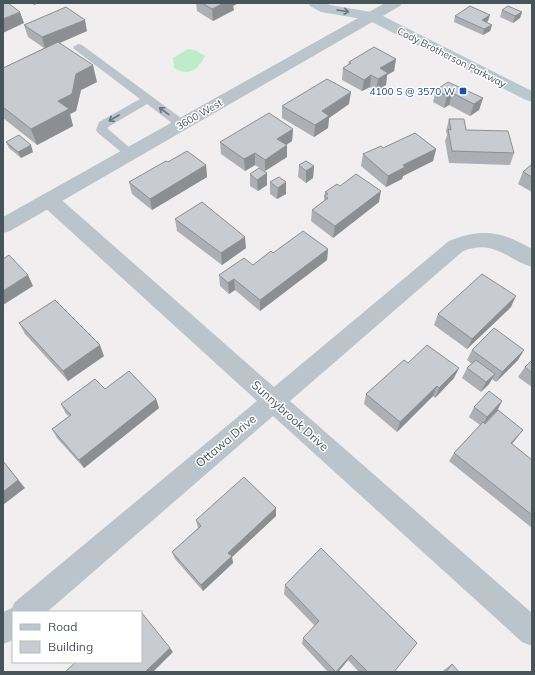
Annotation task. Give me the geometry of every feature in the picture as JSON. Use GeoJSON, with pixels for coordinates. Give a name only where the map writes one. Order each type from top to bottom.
{"type":"FeatureCollection","features":[{"type":"Feature","properties":{"kind":"main road"},"geometry":{"type":"LineString","coordinates":[[315,3],[326,8],[372,16]]}},
{"type":"Feature","properties":{"kind":"main road"},"geometry":{"type":"LineString","coordinates":[[362,3],[372,16]]}},
{"type":"Feature","properties":{"kind":"main road","name":"Cody Brotherson Parkway"},"geometry":{"type":"LineString","coordinates":[[372,16],[532,97]]}},
{"type":"Feature","properties":{"kind":"street","name":"3600 West"},"geometry":{"type":"LineString","coordinates":[[3,226],[395,3]]}},
{"type":"Feature","properties":{"kind":"street","name":"Sunnybrook Drive"},"geometry":{"type":"LineString","coordinates":[[49,200],[532,632]]}},
{"type":"Feature","properties":{"kind":"street","name":"Ottawa Drive"},"geometry":{"type":"LineString","coordinates":[[26,611],[456,246],[467,240],[481,238],[493,240],[532,259]]}},
{"type":"Feature","properties":{"kind":"street"},"geometry":{"type":"LineString","coordinates":[[3,630],[12,623]]}},
{"type":"Feature","properties":{"kind":"lane"},"geometry":{"type":"LineString","coordinates":[[78,47],[181,124]]}},
{"type":"Feature","properties":{"kind":"lane"},"geometry":{"type":"LineString","coordinates":[[130,153],[102,130],[103,125],[147,99]]}},
{"type":"Feature","properties":{"kind":"green space"},"geometry":{"type":"Polygon","coordinates":[[[188,49],[195,50],[205,56],[199,65],[192,71],[179,71],[174,68],[173,58],[188,49]]]}},
{"type":"Feature","properties":{"kind":"building"},"geometry":{"type":"Polygon","coordinates":[[[3,3],[8,3],[20,12],[3,19],[3,3]]]}},
{"type":"Feature","properties":{"kind":"building"},"geometry":{"type":"Polygon","coordinates":[[[202,3],[224,3],[212,9],[202,3]]]}},
{"type":"Feature","properties":{"kind":"building"},"geometry":{"type":"Polygon","coordinates":[[[470,6],[490,15],[482,20],[492,25],[484,29],[455,16],[470,6]]]}},
{"type":"Feature","properties":{"kind":"building"},"geometry":{"type":"Polygon","coordinates":[[[508,6],[522,12],[515,16],[502,10],[508,6]]]}},
{"type":"Feature","properties":{"kind":"building"},"geometry":{"type":"Polygon","coordinates":[[[66,7],[85,20],[42,37],[24,25],[66,7]]]}},
{"type":"Feature","properties":{"kind":"building"},"geometry":{"type":"Polygon","coordinates":[[[58,42],[93,65],[76,74],[72,94],[58,101],[69,109],[31,129],[3,107],[3,68],[58,42]]]}},
{"type":"Feature","properties":{"kind":"building"},"geometry":{"type":"Polygon","coordinates":[[[374,47],[396,59],[380,68],[388,73],[378,79],[371,75],[364,80],[343,68],[351,63],[349,62],[374,47]]]}},
{"type":"Feature","properties":{"kind":"building"},"geometry":{"type":"Polygon","coordinates":[[[327,79],[351,92],[322,111],[329,116],[315,125],[282,106],[327,79]]]}},
{"type":"Feature","properties":{"kind":"building"},"geometry":{"type":"Polygon","coordinates":[[[448,82],[483,98],[474,104],[452,93],[447,96],[436,90],[448,82]]]}},
{"type":"Feature","properties":{"kind":"building"},"geometry":{"type":"Polygon","coordinates":[[[269,113],[293,129],[277,139],[287,145],[265,160],[255,153],[244,159],[220,142],[269,113]]]}},
{"type":"Feature","properties":{"kind":"building"},"geometry":{"type":"Polygon","coordinates":[[[449,119],[464,119],[466,130],[508,131],[514,153],[452,151],[448,129],[451,130],[449,119]]]}},
{"type":"Feature","properties":{"kind":"building"},"geometry":{"type":"Polygon","coordinates":[[[415,133],[436,149],[403,165],[405,167],[388,176],[363,154],[381,146],[383,148],[415,133]]]}},
{"type":"Feature","properties":{"kind":"building"},"geometry":{"type":"Polygon","coordinates":[[[19,135],[31,145],[18,152],[6,142],[19,135]]]}},
{"type":"Feature","properties":{"kind":"building"},"geometry":{"type":"Polygon","coordinates":[[[187,151],[206,165],[150,199],[129,182],[166,161],[168,162],[187,151]]]}},
{"type":"Feature","properties":{"kind":"building"},"geometry":{"type":"Polygon","coordinates":[[[306,161],[314,166],[306,171],[299,165],[306,161]]]}},
{"type":"Feature","properties":{"kind":"building"},"geometry":{"type":"Polygon","coordinates":[[[532,164],[532,177],[523,172],[532,164]]]}},
{"type":"Feature","properties":{"kind":"building"},"geometry":{"type":"Polygon","coordinates":[[[259,168],[267,173],[257,180],[250,174],[259,168]]]}},
{"type":"Feature","properties":{"kind":"building"},"geometry":{"type":"Polygon","coordinates":[[[356,174],[381,191],[335,226],[312,210],[328,198],[324,196],[328,194],[325,192],[337,184],[340,186],[356,174]]]}},
{"type":"Feature","properties":{"kind":"building"},"geometry":{"type":"Polygon","coordinates":[[[279,177],[286,182],[278,188],[270,182],[279,177]]]}},
{"type":"Feature","properties":{"kind":"building"},"geometry":{"type":"Polygon","coordinates":[[[202,202],[245,237],[221,253],[175,219],[202,202]]]}},
{"type":"Feature","properties":{"kind":"building"},"geometry":{"type":"Polygon","coordinates":[[[303,231],[328,249],[260,300],[234,279],[228,283],[219,275],[244,258],[253,265],[271,251],[273,253],[303,231]]]}},
{"type":"Feature","properties":{"kind":"building"},"geometry":{"type":"Polygon","coordinates":[[[9,255],[28,275],[3,291],[3,259],[9,255]]]}},
{"type":"Feature","properties":{"kind":"building"},"geometry":{"type":"Polygon","coordinates":[[[482,274],[516,296],[472,339],[438,314],[482,274]]]}},
{"type":"Feature","properties":{"kind":"building"},"geometry":{"type":"Polygon","coordinates":[[[55,300],[100,345],[63,371],[19,323],[55,300]]]}},
{"type":"Feature","properties":{"kind":"building"},"geometry":{"type":"Polygon","coordinates":[[[494,328],[524,350],[502,372],[472,350],[494,328]]]}},
{"type":"Feature","properties":{"kind":"building"},"geometry":{"type":"Polygon","coordinates":[[[427,345],[459,368],[439,388],[437,386],[400,422],[366,394],[404,360],[408,363],[427,345]]]}},
{"type":"Feature","properties":{"kind":"building"},"geometry":{"type":"Polygon","coordinates":[[[476,360],[495,374],[486,382],[467,368],[476,360]]]}},
{"type":"Feature","properties":{"kind":"building"},"geometry":{"type":"Polygon","coordinates":[[[532,360],[532,373],[525,367],[532,360]]]}},
{"type":"Feature","properties":{"kind":"building"},"geometry":{"type":"Polygon","coordinates":[[[129,371],[156,399],[79,460],[52,429],[71,415],[61,404],[95,379],[105,389],[129,371]]]}},
{"type":"Feature","properties":{"kind":"building"},"geometry":{"type":"Polygon","coordinates":[[[489,391],[502,401],[487,417],[474,407],[489,391]]]}},
{"type":"Feature","properties":{"kind":"building"},"geometry":{"type":"Polygon","coordinates":[[[498,410],[523,430],[511,443],[532,460],[532,515],[454,453],[483,422],[485,424],[498,410]]]}},
{"type":"Feature","properties":{"kind":"building"},"geometry":{"type":"Polygon","coordinates":[[[3,461],[18,480],[3,492],[3,461]]]}},
{"type":"Feature","properties":{"kind":"building"},"geometry":{"type":"Polygon","coordinates":[[[244,477],[276,508],[228,553],[232,556],[201,585],[172,552],[201,526],[196,520],[244,477]]]}},
{"type":"Feature","properties":{"kind":"building"},"geometry":{"type":"Polygon","coordinates":[[[321,548],[417,643],[394,672],[368,672],[351,655],[336,672],[303,638],[319,621],[285,585],[321,548]]]}},
{"type":"Feature","properties":{"kind":"building"},"geometry":{"type":"Polygon","coordinates":[[[142,613],[170,648],[145,672],[65,672],[75,663],[142,663],[142,613]]]}},
{"type":"Feature","properties":{"kind":"building"},"geometry":{"type":"Polygon","coordinates":[[[452,664],[459,672],[446,672],[452,664]]]}},
{"type":"Feature","properties":{"kind":"place","name":"4100 S @ 3570 W"},"geometry":{"type":"Point","coordinates":[463,91]}}]}
